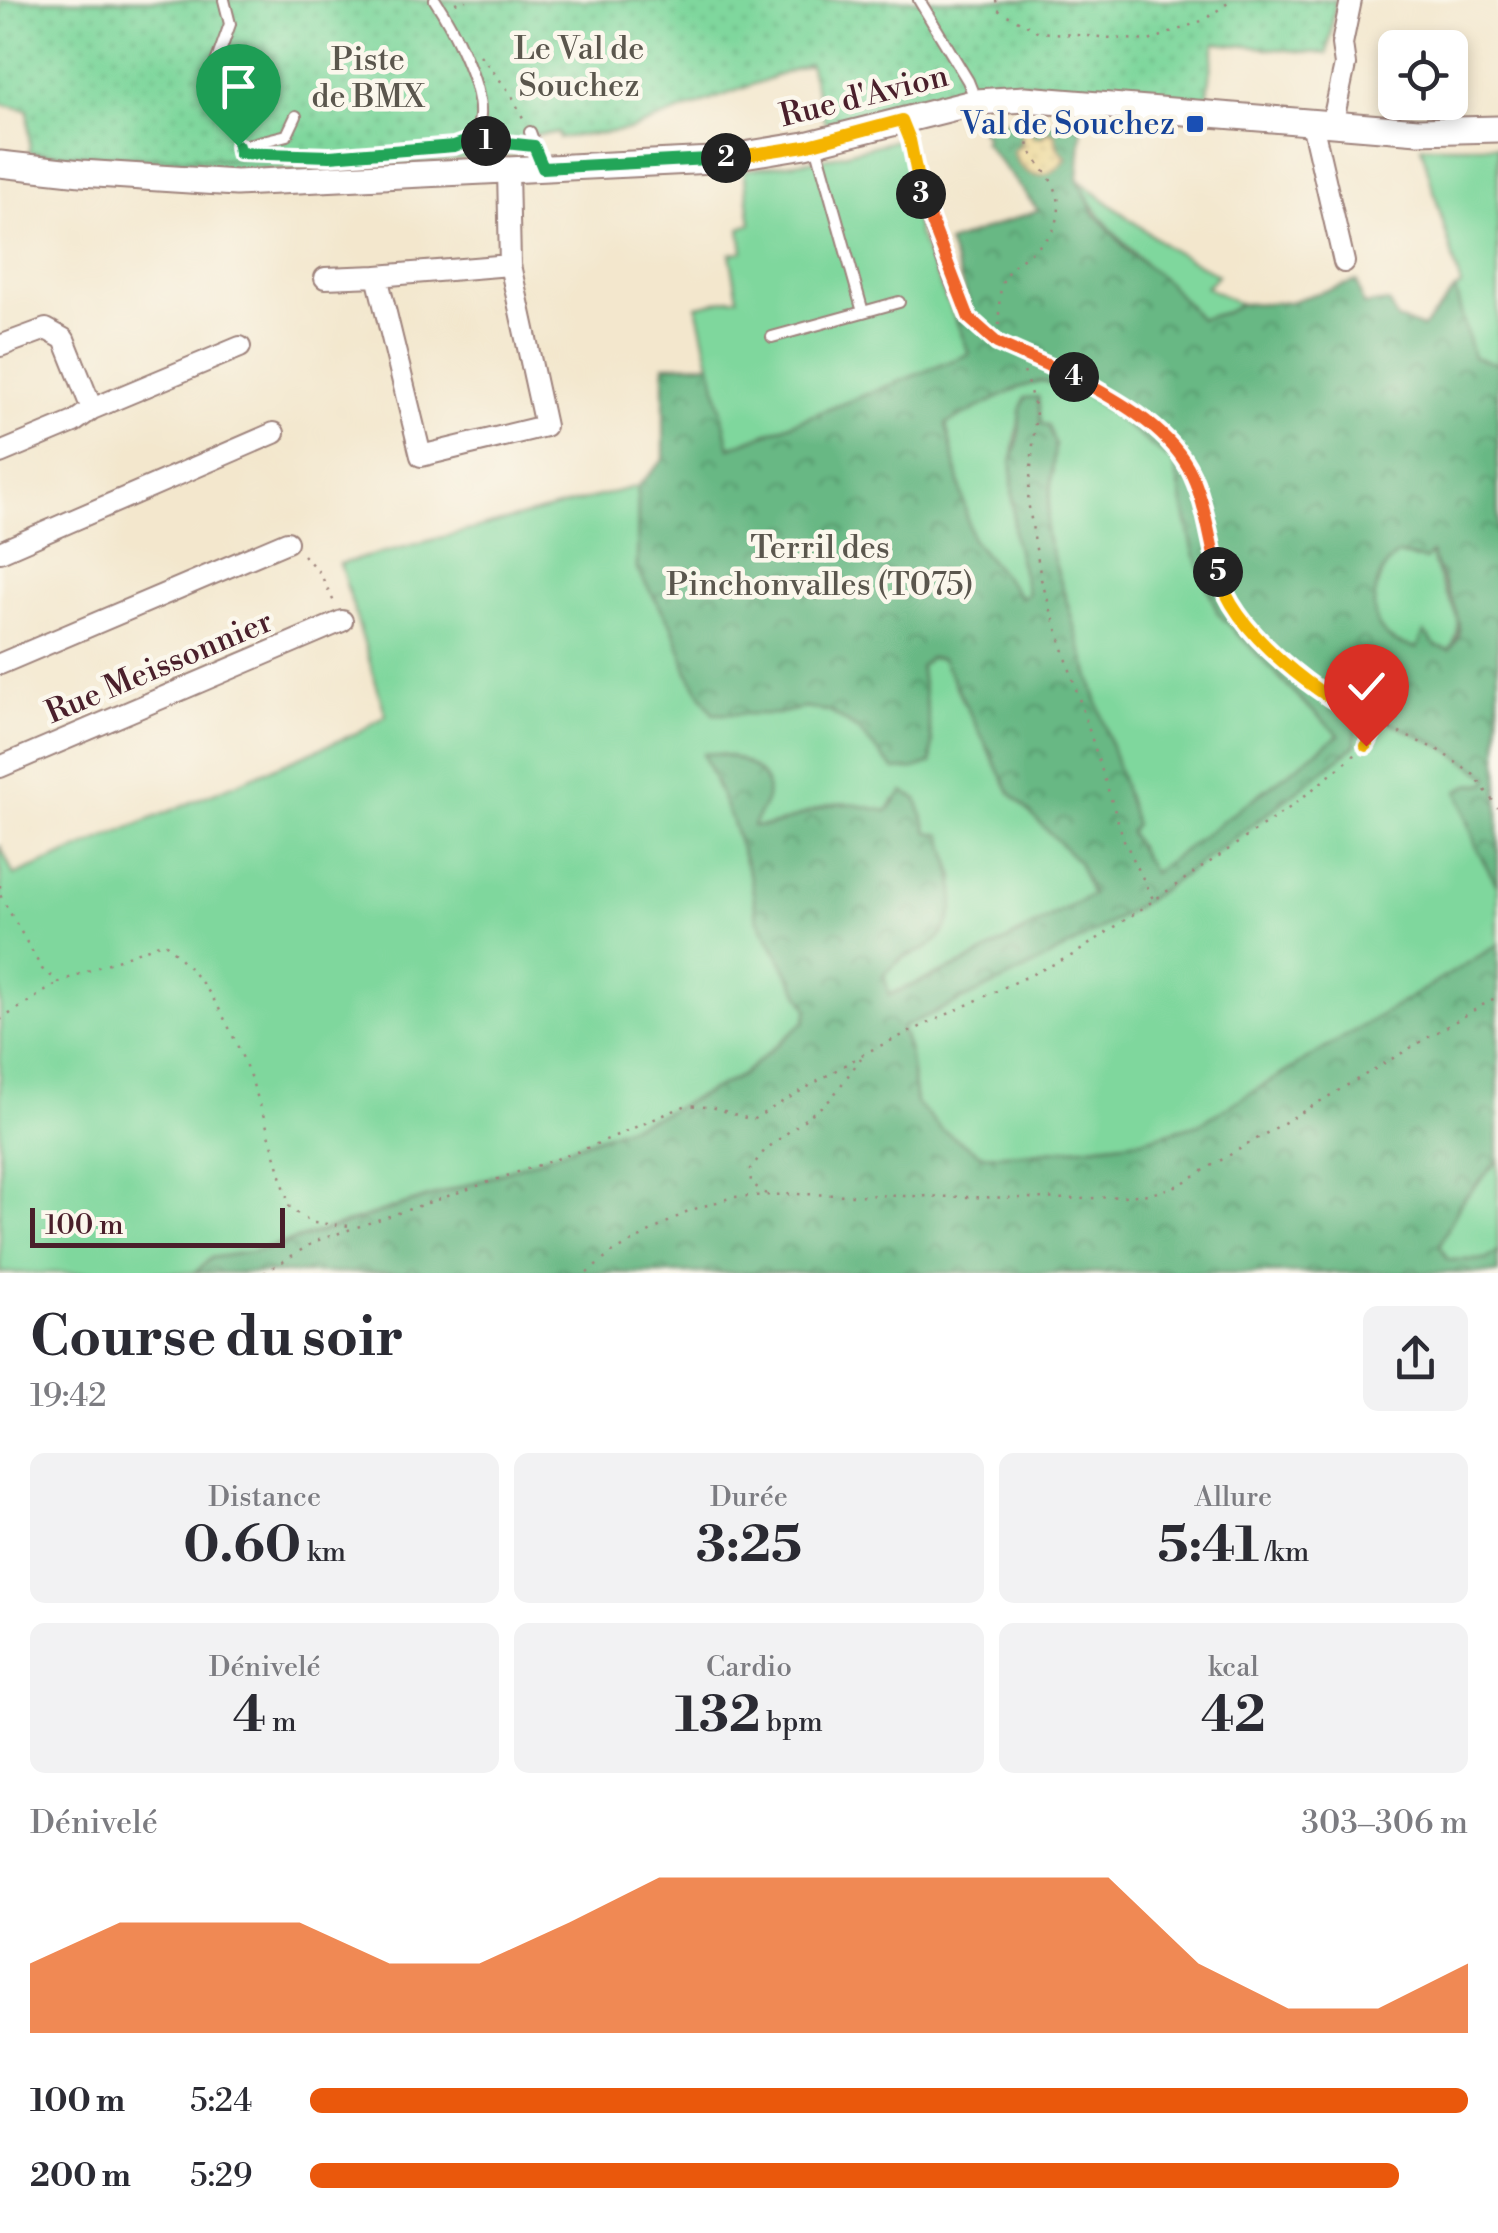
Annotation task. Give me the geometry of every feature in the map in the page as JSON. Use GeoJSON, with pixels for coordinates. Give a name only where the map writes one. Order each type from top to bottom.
{"type":"FeatureCollection","features":[{"type":"Feature","properties":{"kind":"street"},"geometry":{"type":"LineString","coordinates":[[1344,262],[1322,124],[1345,64],[1342,44],[1350,0]]}},
{"type":"Feature","properties":{"kind":"street","name":"Rue d'Avion"},"geometry":{"type":"LineString","coordinates":[[0,164],[236,183],[508,170],[539,157],[713,160],[815,143],[976,102],[1025,99],[1322,124]]}},
{"type":"Feature","properties":{"kind":"street"},"geometry":{"type":"LineString","coordinates":[[1322,124],[1450,132],[1498,129]]}},
{"type":"Feature","properties":{"kind":"street"},"geometry":{"type":"LineString","coordinates":[[377,276],[421,456],[545,426],[510,265],[508,170]]}},
{"type":"Feature","properties":{"kind":"street"},"geometry":{"type":"LineString","coordinates":[[325,278],[510,265]]}},
{"type":"Feature","properties":{"kind":"street"},"geometry":{"type":"LineString","coordinates":[[0,346],[46,329],[64,338],[92,409]]}},
{"type":"Feature","properties":{"kind":"street"},"geometry":{"type":"LineString","coordinates":[[0,453],[74,422],[92,409],[240,347]]}},
{"type":"Feature","properties":{"kind":"street"},"geometry":{"type":"LineString","coordinates":[[0,552],[274,433]]}},
{"type":"Feature","properties":{"kind":"street"},"geometry":{"type":"LineString","coordinates":[[0,664],[286,542]]}},
{"type":"Feature","properties":{"kind":"street","name":"Rue Meissonnier"},"geometry":{"type":"LineString","coordinates":[[0,767],[342,621]]}},
{"type":"Feature","properties":{"kind":"lane"},"geometry":{"type":"LineString","coordinates":[[224,0],[230,24],[216,63],[217,77],[229,104]]}},
{"type":"Feature","properties":{"kind":"lane"},"geometry":{"type":"LineString","coordinates":[[435,0],[462,52],[477,94],[481,114],[474,139]]}},
{"type":"Feature","properties":{"kind":"lane"},"geometry":{"type":"LineString","coordinates":[[919,0],[968,81],[976,102]]}},
{"type":"Feature","properties":{"kind":"lane"},"geometry":{"type":"LineString","coordinates":[[296,116],[286,134],[238,146],[239,153],[330,156],[454,146],[474,139],[539,157]]}},
{"type":"Feature","properties":{"kind":"lane"},"geometry":{"type":"LineString","coordinates":[[902,120],[910,140],[917,184],[969,318],[988,338],[1012,349]]}},
{"type":"Feature","properties":{"kind":"lane"},"geometry":{"type":"LineString","coordinates":[[530,132],[539,157]]}},
{"type":"Feature","properties":{"kind":"lane"},"geometry":{"type":"LineString","coordinates":[[815,143],[863,312]]}},
{"type":"Feature","properties":{"kind":"lane"},"geometry":{"type":"LineString","coordinates":[[772,337],[898,302]]}},
{"type":"Feature","properties":{"kind":"path"},"geometry":{"type":"LineString","coordinates":[[452,0],[466,0]]}},
{"type":"Feature","properties":{"kind":"path"},"geometry":{"type":"LineString","coordinates":[[996,0],[998,10],[1039,32],[1150,41],[1204,20],[1232,0]]}},
{"type":"Feature","properties":{"kind":"path"},"geometry":{"type":"LineString","coordinates":[[477,49],[511,94],[530,132]]}},
{"type":"Feature","properties":{"kind":"path"},"geometry":{"type":"LineString","coordinates":[[1025,99],[1028,146],[1052,178],[1058,201],[1056,224],[1042,243],[1006,274],[999,332],[1012,349],[1036,412],[1028,502],[1042,578],[1124,840],[1154,902]]}},
{"type":"Feature","properties":{"kind":"path"},"geometry":{"type":"LineString","coordinates":[[1012,349],[1106,394],[1162,435],[1188,467],[1202,506],[1222,591],[1246,626],[1295,671],[1354,713],[1438,750],[1474,776],[1498,808]]}},
{"type":"Feature","properties":{"kind":"path"},"geometry":{"type":"LineString","coordinates":[[286,542],[320,572],[342,621]]}},
{"type":"Feature","properties":{"kind":"path"},"geometry":{"type":"LineString","coordinates":[[264,1273],[316,1241],[580,1152],[687,1105],[715,1108],[752,1120],[866,1053],[1075,954],[1292,806],[1366,746],[1377,724]]}},
{"type":"Feature","properties":{"kind":"path"},"geometry":{"type":"LineString","coordinates":[[0,885],[0,895],[42,969],[59,982]]}},
{"type":"Feature","properties":{"kind":"path"},"geometry":{"type":"LineString","coordinates":[[0,1020],[59,982],[164,942],[214,999],[250,1077],[290,1210],[314,1223],[359,1227],[396,1212]]}},
{"type":"Feature","properties":{"kind":"path"},"geometry":{"type":"LineString","coordinates":[[587,1273],[612,1253],[688,1210],[733,1197],[1082,1199],[1150,1194],[1194,1176],[1498,996]]}},
{"type":"Feature","properties":{"kind":"path"},"geometry":{"type":"LineString","coordinates":[[768,1195],[752,1183],[750,1169],[765,1150],[831,1099],[866,1053]]}},
{"type":"Feature","properties":{"kind":"green space"},"geometry":{"type":"Polygon","coordinates":[[[0,0],[1336,0],[1327,54],[1215,43],[1207,100],[1032,83],[988,84],[825,123],[809,64],[630,130],[559,138],[558,133],[527,135],[517,151],[467,148],[280,160],[30,152],[28,110],[0,104],[0,0]]]}},
{"type":"Feature","properties":{"kind":"green space","name":"Terril des Pinchonvalles (T075)"},"geometry":{"type":"Polygon","coordinates":[[[1003,121],[1021,123],[1021,144],[1066,158],[1052,143],[1032,137],[1030,123],[1082,125],[1078,180],[1094,212],[1129,252],[1168,283],[1200,319],[1240,304],[1289,302],[1357,281],[1363,305],[1388,302],[1397,319],[1423,328],[1455,290],[1473,357],[1498,364],[1498,887],[1477,849],[1458,791],[1486,783],[1489,776],[1444,747],[1368,712],[1355,722],[1356,745],[1165,887],[1051,956],[901,1028],[909,1051],[916,1103],[942,1130],[982,1155],[1142,1140],[1199,1124],[1498,945],[1498,1160],[1460,1203],[1440,1245],[1448,1260],[1486,1260],[1498,1251],[1498,1273],[195,1273],[211,1258],[262,1250],[306,1237],[488,1178],[662,1114],[741,1076],[805,1021],[808,1009],[757,918],[751,879],[703,753],[735,758],[763,777],[767,798],[753,826],[782,822],[837,804],[887,811],[903,792],[917,799],[928,832],[942,835],[947,850],[953,881],[952,913],[938,939],[924,950],[902,958],[884,974],[889,995],[963,964],[1092,895],[1078,862],[1010,792],[942,659],[929,658],[920,667],[932,742],[931,763],[895,770],[858,730],[829,711],[803,708],[777,714],[713,714],[690,677],[672,626],[637,570],[638,486],[664,459],[664,365],[711,364],[730,448],[969,354],[956,318],[972,312],[948,243],[1038,210],[983,141],[986,138],[979,126],[1003,121]],[[1041,381],[1018,388],[946,424],[972,539],[1021,597],[1028,594],[1014,539],[1012,461],[1025,398],[1038,397],[1041,424],[1048,425],[1055,445],[1046,534],[1135,824],[1129,832],[1153,873],[1339,735],[1218,613],[1194,553],[1174,463],[1086,394],[1041,381]],[[1431,553],[1425,560],[1399,554],[1391,560],[1379,578],[1374,612],[1382,631],[1394,641],[1417,648],[1424,632],[1436,646],[1450,650],[1459,627],[1431,553]]]}},
{"type":"Feature","properties":{"kind":"green space"},"geometry":{"type":"Polygon","coordinates":[[[900,139],[918,234],[970,354],[729,448],[697,306],[738,297],[730,254],[743,251],[740,228],[751,224],[744,170],[824,159],[900,139]]]}},
{"type":"Feature","properties":{"kind":"green space"},"geometry":{"type":"Polygon","coordinates":[[[1421,146],[1498,146],[1498,364],[1473,358],[1455,290],[1461,286],[1421,146]]]}},
{"type":"Feature","properties":{"kind":"green space"},"geometry":{"type":"Polygon","coordinates":[[[493,148],[517,151],[413,163],[259,169],[157,166],[57,158],[30,152],[317,160],[493,148]]]}},
{"type":"Feature","properties":{"kind":"green space"},"geometry":{"type":"Polygon","coordinates":[[[1078,180],[1167,247],[1218,275],[1206,287],[1240,304],[1200,319],[1118,237],[1078,180]]]}},
{"type":"Feature","properties":{"kind":"green space"},"geometry":{"type":"Polygon","coordinates":[[[1041,380],[1086,394],[1174,463],[1194,553],[1218,613],[1340,735],[1152,874],[1129,832],[1134,823],[1046,534],[1055,445],[1041,425],[1038,397],[1020,411],[1012,460],[1015,531],[1028,594],[1021,597],[972,539],[946,424],[1041,380]]]}},
{"type":"Feature","properties":{"kind":"green space"},"geometry":{"type":"Polygon","coordinates":[[[638,486],[637,570],[672,626],[690,677],[777,714],[803,708],[829,711],[858,730],[895,770],[931,763],[932,742],[920,667],[929,658],[942,659],[1010,792],[1078,862],[1092,894],[963,964],[888,995],[884,974],[903,958],[926,949],[953,907],[954,877],[942,835],[928,832],[894,800],[887,811],[837,804],[782,822],[752,826],[765,785],[739,760],[723,754],[703,754],[751,879],[757,918],[808,1009],[805,1021],[741,1076],[662,1114],[488,1178],[262,1250],[211,1258],[195,1273],[0,1273],[0,845],[14,876],[355,734],[386,716],[340,564],[638,486]]]}},
{"type":"Feature","properties":{"kind":"green space"},"geometry":{"type":"Polygon","coordinates":[[[1430,552],[1458,623],[1450,650],[1436,646],[1424,633],[1418,648],[1394,641],[1382,631],[1374,612],[1379,578],[1391,560],[1399,554],[1416,559],[1430,552]]]}},
{"type":"Feature","properties":{"kind":"green space"},"geometry":{"type":"Polygon","coordinates":[[[1368,711],[1444,747],[1490,777],[1486,783],[1470,785],[1477,849],[1498,887],[1498,945],[1199,1124],[1142,1140],[982,1155],[942,1130],[916,1103],[909,1051],[901,1028],[1051,956],[1165,887],[1355,745],[1355,722],[1368,711]]]}},
{"type":"Feature","properties":{"kind":"green space"},"geometry":{"type":"Polygon","coordinates":[[[1498,1160],[1498,1251],[1486,1260],[1447,1260],[1440,1245],[1460,1204],[1498,1160]]]}},
{"type":"Feature","properties":{"kind":"sand"},"geometry":{"type":"Polygon","coordinates":[[[1021,123],[1030,123],[1033,137],[1042,137],[1047,131],[1055,134],[1057,146],[1066,158],[1052,172],[1030,173],[1017,161],[1013,151],[1021,144],[1021,123]]]}},
{"type":"Feature","properties":{"kind":"place","name":"Val de Souchez"},"geometry":{"type":"Point","coordinates":[1195,124]}},
{"type":"Feature","properties":{"kind":"route"},"geometry":{"type":"LineString","coordinates":[[238,146],[239,153],[330,156],[454,146],[474,139],[534,146],[543,168],[762,154],[902,120],[910,140],[917,184],[969,318],[988,338],[1106,394],[1162,435],[1188,467],[1202,506],[1222,591],[1246,626],[1295,671],[1354,713],[1377,724],[1366,746]]}},
{"type":"Feature","properties":{"kind":"park label","name":"Le Val de Souchez"},"geometry":{"type":"Point","coordinates":[579,68]}},
{"type":"Feature","properties":{"kind":"park label","name":"Piste de BMX"},"geometry":{"type":"Point","coordinates":[368,78]}}]}
